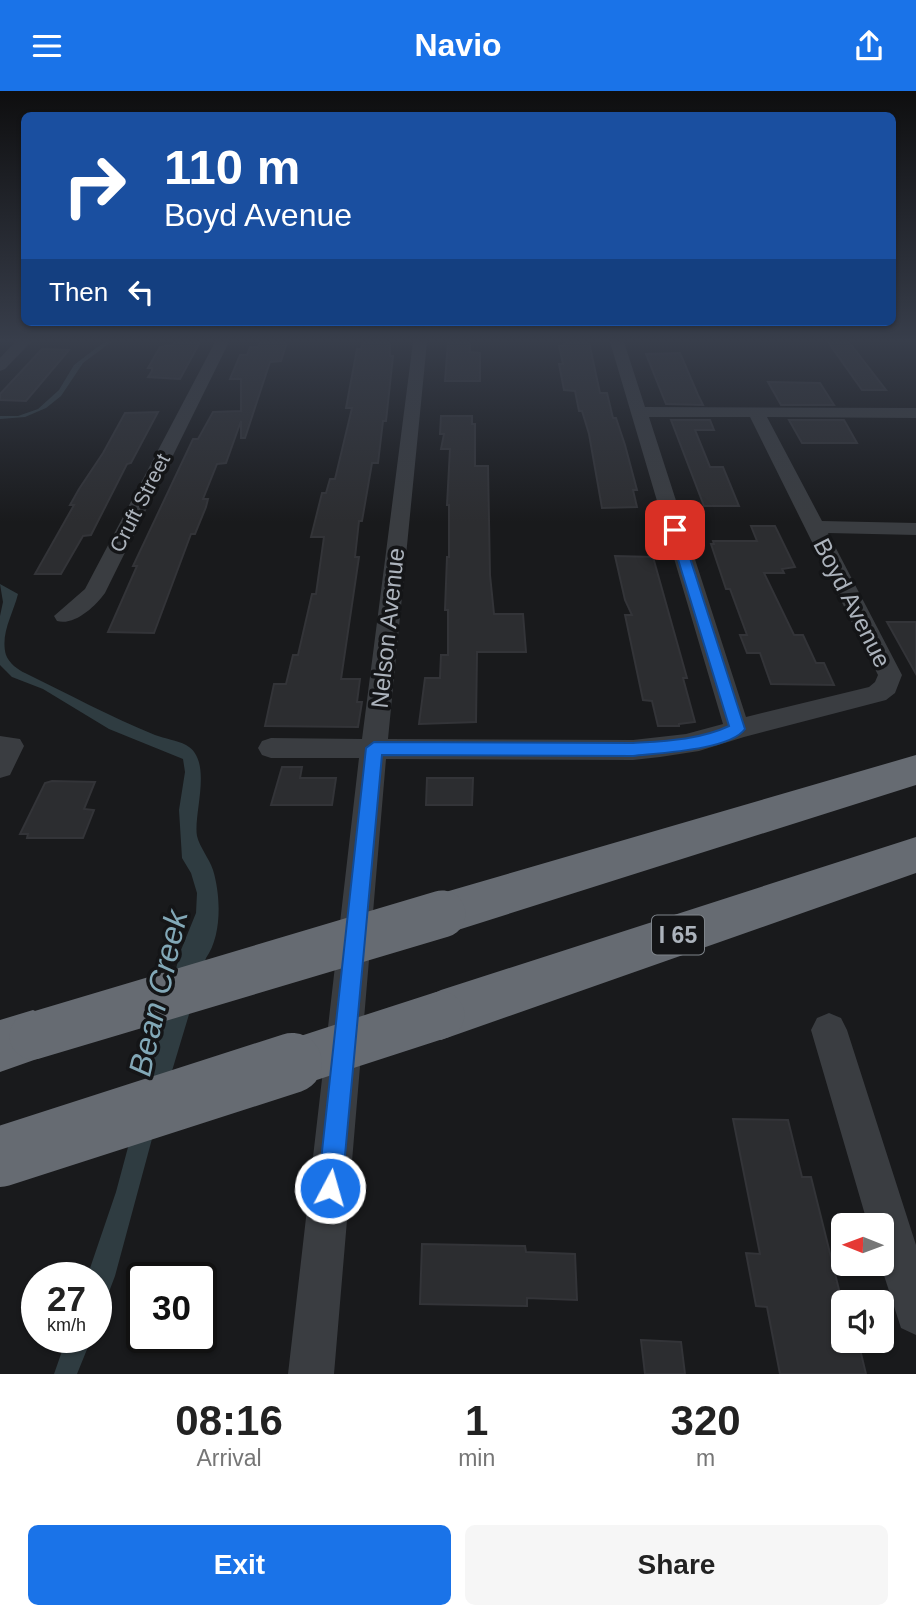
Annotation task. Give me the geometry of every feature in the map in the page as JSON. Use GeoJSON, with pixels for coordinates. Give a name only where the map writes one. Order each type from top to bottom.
{"type":"FeatureCollection","features":[{"type":"Feature","properties":{"kind":"highway"},"geometry":{"type":"LineString","coordinates":[[16,1041],[916,770]]}},
{"type":"Feature","properties":{"kind":"highway","name":"I 65"},"geometry":{"type":"LineString","coordinates":[[0,1157],[441,1015],[916,855]]}},
{"type":"Feature","properties":{"kind":"street","name":"Cruft Street"},"geometry":{"type":"LineString","coordinates":[[65,616],[94,593],[191,402]]}},
{"type":"Feature","properties":{"kind":"street","name":"Nelson Avenue"},"geometry":{"type":"LineString","coordinates":[[311,1374],[374,748],[412,402]]}},
{"type":"Feature","properties":{"kind":"street"},"geometry":{"type":"LineString","coordinates":[[635,402],[737,729]]}},
{"type":"Feature","properties":{"kind":"street"},"geometry":{"type":"LineString","coordinates":[[638,412],[916,413]]}},
{"type":"Feature","properties":{"kind":"street","name":"Boyd Avenue"},"geometry":{"type":"LineString","coordinates":[[271,748],[633,750],[719,737],[737,729],[877,694],[886,687],[890,675],[756,412]]}},
{"type":"Feature","properties":{"kind":"street"},"geometry":{"type":"LineString","coordinates":[[814,527],[916,529]]}},
{"type":"Feature","properties":{"kind":"street"},"geometry":{"type":"LineString","coordinates":[[828,1030],[916,1313]]}},
{"type":"Feature","properties":{"kind":"shaded area"},"geometry":{"type":"Polygon","coordinates":[[[46,402],[54,402],[25,417],[0,419],[0,416],[18,416],[38,409],[46,402]]]}},
{"type":"Feature","properties":{"kind":"shaded area","name":"Bean Creek"},"geometry":{"type":"Polygon","coordinates":[[[0,584],[18,594],[5,639],[6,655],[14,666],[122,721],[186,745],[194,752],[201,774],[197,836],[213,870],[218,892],[215,939],[206,958],[156,1124],[112,1284],[112,1262],[92,1262],[116,1192],[181,950],[196,913],[197,893],[191,873],[182,858],[179,810],[185,772],[183,759],[109,729],[43,689],[12,677],[0,665],[0,616],[3,602],[0,584]]]}},
{"type":"Feature","properties":{"kind":"shaded area"},"geometry":{"type":"Polygon","coordinates":[[[61,1353],[86,1353],[77,1374],[54,1374],[61,1353]]]}},
{"type":"Feature","properties":{"kind":"building"},"geometry":{"type":"Polygon","coordinates":[[[241,402],[257,402],[245,438],[241,438],[241,421],[226,463],[217,464],[203,499],[208,499],[206,507],[195,534],[191,534],[154,633],[108,632],[137,566],[133,566],[193,439],[198,439],[213,412],[241,411],[241,402]]]}},
{"type":"Feature","properties":{"kind":"building"},"geometry":{"type":"Polygon","coordinates":[[[347,402],[388,402],[378,463],[372,463],[362,521],[359,521],[355,557],[359,557],[341,679],[360,679],[357,702],[362,702],[358,727],[265,726],[274,684],[286,684],[293,655],[298,655],[312,594],[316,594],[324,537],[311,537],[322,493],[326,493],[330,479],[335,479],[352,408],[346,408],[347,402]]]}},
{"type":"Feature","properties":{"kind":"building"},"geometry":{"type":"Polygon","coordinates":[[[577,402],[609,402],[625,445],[637,490],[633,490],[637,507],[602,508],[589,434],[582,411],[579,411],[577,402]]]}},
{"type":"Feature","properties":{"kind":"building"},"geometry":{"type":"Polygon","coordinates":[[[665,402],[701,402],[703,405],[665,402]]]}},
{"type":"Feature","properties":{"kind":"building"},"geometry":{"type":"Polygon","coordinates":[[[779,402],[832,402],[834,405],[781,405],[779,402]]]}},
{"type":"Feature","properties":{"kind":"building"},"geometry":{"type":"Polygon","coordinates":[[[158,412],[131,463],[127,464],[91,535],[83,536],[61,574],[35,574],[74,505],[70,505],[125,413],[158,412]]]}},
{"type":"Feature","properties":{"kind":"building"},"geometry":{"type":"Polygon","coordinates":[[[441,416],[472,416],[472,424],[475,424],[475,466],[488,466],[490,575],[494,614],[523,614],[526,652],[477,652],[476,722],[419,724],[425,678],[440,678],[441,655],[448,655],[448,610],[445,610],[449,557],[447,505],[450,449],[441,449],[444,434],[440,434],[441,416]]]}},
{"type":"Feature","properties":{"kind":"building"},"geometry":{"type":"Polygon","coordinates":[[[671,420],[710,420],[714,430],[695,430],[710,467],[723,467],[739,506],[704,506],[671,420]]]}},
{"type":"Feature","properties":{"kind":"building"},"geometry":{"type":"Polygon","coordinates":[[[789,420],[844,420],[857,443],[802,443],[789,420]]]}},
{"type":"Feature","properties":{"kind":"building"},"geometry":{"type":"Polygon","coordinates":[[[751,526],[775,526],[795,567],[782,569],[784,573],[764,573],[794,635],[803,635],[816,663],[824,663],[834,685],[771,684],[760,653],[747,653],[740,635],[747,635],[730,589],[726,589],[711,544],[714,544],[713,541],[757,541],[751,526]]]}},
{"type":"Feature","properties":{"kind":"building"},"geometry":{"type":"Polygon","coordinates":[[[615,556],[653,557],[687,678],[683,678],[695,722],[679,726],[658,726],[652,701],[643,700],[625,615],[632,615],[625,600],[615,556]]]}},
{"type":"Feature","properties":{"kind":"building"},"geometry":{"type":"Polygon","coordinates":[[[887,622],[916,622],[916,674],[887,622]]]}},
{"type":"Feature","properties":{"kind":"building"},"geometry":{"type":"Polygon","coordinates":[[[282,767],[302,767],[300,778],[336,778],[332,805],[271,805],[282,767]]]}},
{"type":"Feature","properties":{"kind":"building"},"geometry":{"type":"Polygon","coordinates":[[[427,778],[473,778],[472,805],[426,805],[427,778]]]}},
{"type":"Feature","properties":{"kind":"building"},"geometry":{"type":"Polygon","coordinates":[[[95,782],[84,809],[94,810],[83,838],[27,838],[28,834],[20,834],[45,783],[95,782]]]}},
{"type":"Feature","properties":{"kind":"building"},"geometry":{"type":"Polygon","coordinates":[[[733,1119],[788,1120],[802,1177],[811,1177],[831,1258],[831,1276],[836,1276],[839,1290],[831,1290],[831,1353],[861,1353],[866,1374],[780,1374],[767,1307],[756,1306],[746,1253],[760,1254],[733,1119]]]}},
{"type":"Feature","properties":{"kind":"building"},"geometry":{"type":"Polygon","coordinates":[[[422,1244],[525,1246],[526,1252],[575,1254],[577,1300],[527,1298],[527,1306],[420,1304],[422,1244]]]}},
{"type":"Feature","properties":{"kind":"building"},"geometry":{"type":"Polygon","coordinates":[[[641,1340],[681,1342],[685,1374],[645,1374],[641,1340]]]}},
{"type":"Feature","properties":{"kind":"route"},"geometry":{"type":"LineString","coordinates":[[330,1188],[374,748],[633,750],[719,737],[737,729],[675,530]]}}]}
